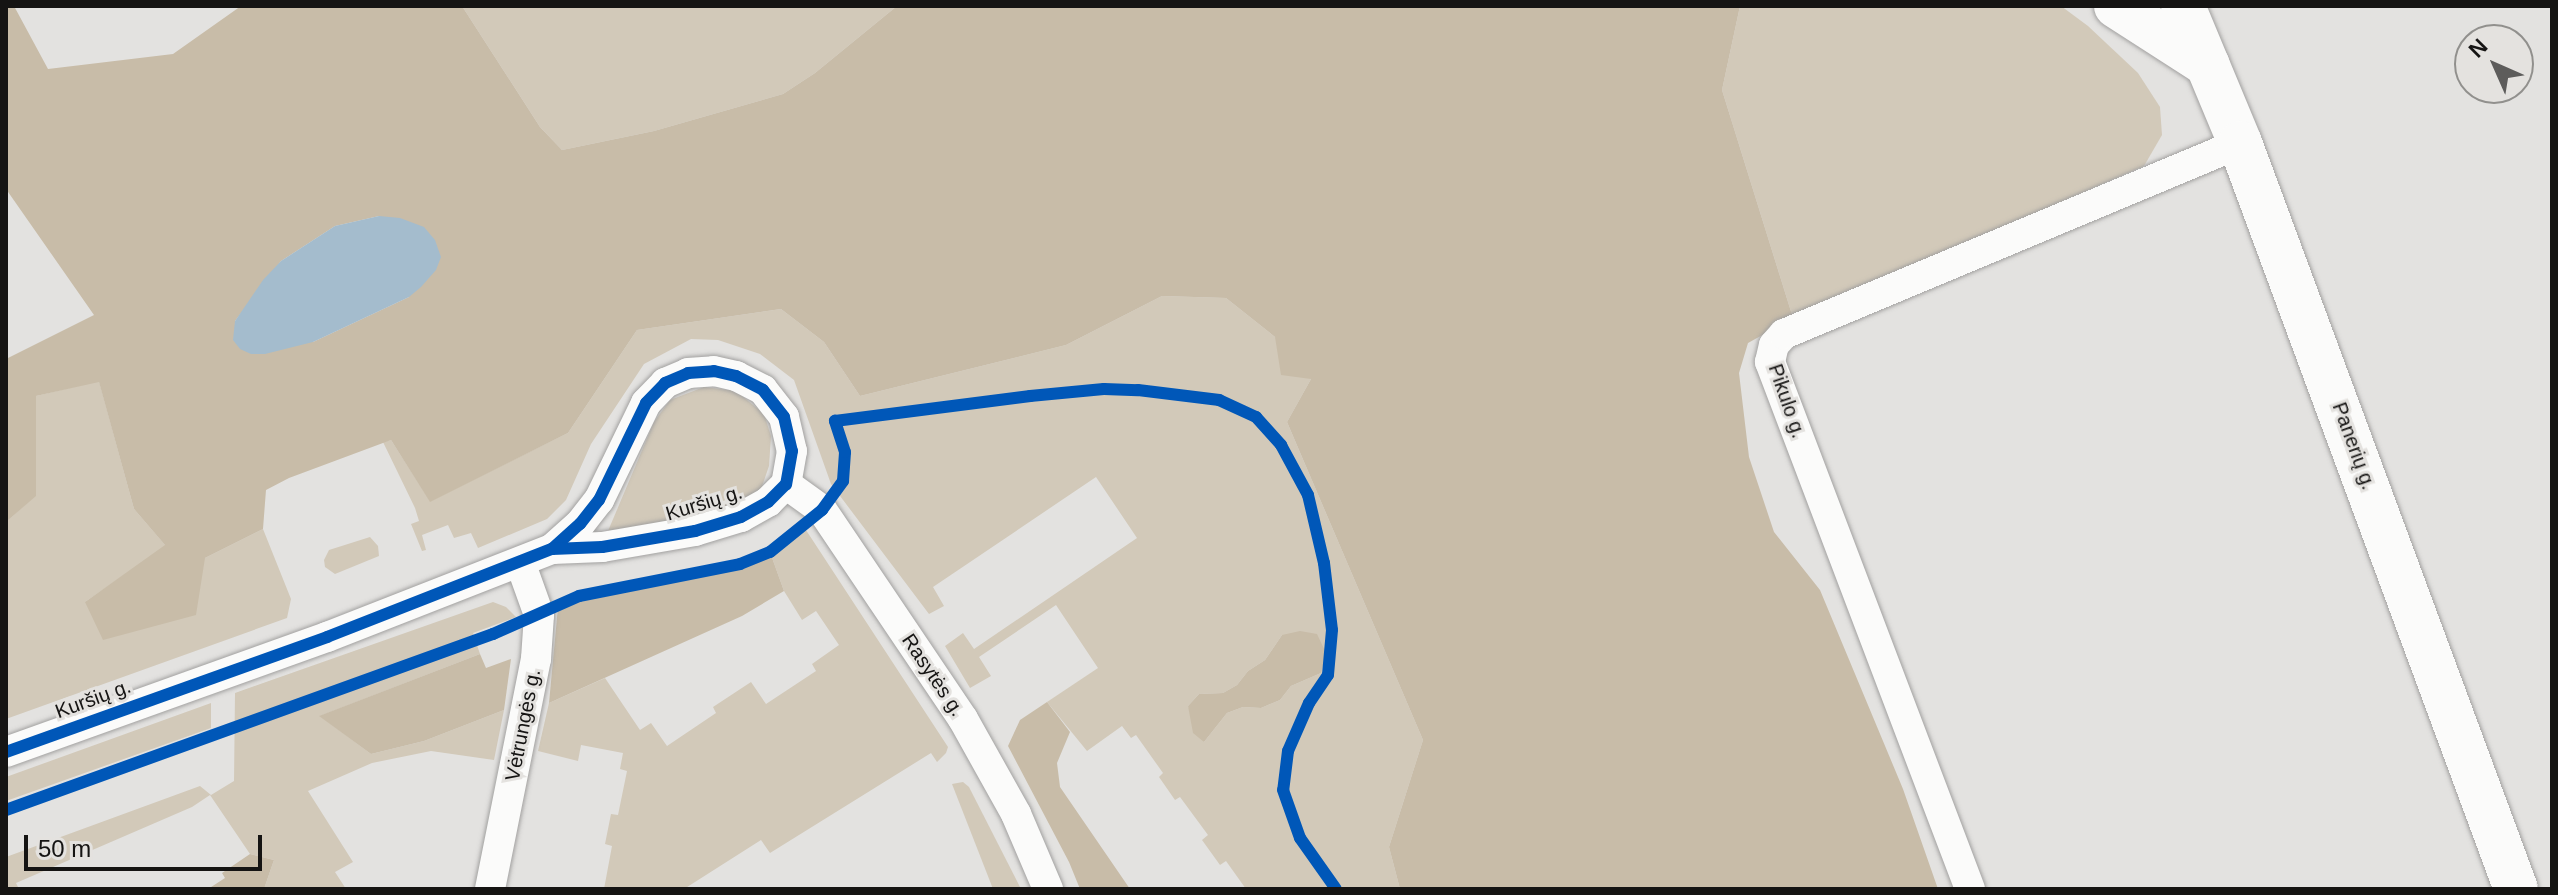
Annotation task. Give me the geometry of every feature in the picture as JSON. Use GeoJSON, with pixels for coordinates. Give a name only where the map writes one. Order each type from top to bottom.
{"type":"FeatureCollection","features":[{"type":"Feature","properties":{"kind":"main road"},"geometry":{"type":"LineString","coordinates":[[2116,6],[2208,65]]}},
{"type":"Feature","properties":{"kind":"main road","name":"Panerių g."},"geometry":{"type":"LineString","coordinates":[[2183,6],[2240,143],[2516,889]]}},
{"type":"Feature","properties":{"kind":"street","name":"Pikulo g."},"geometry":{"type":"LineString","coordinates":[[1970,889],[1770,362],[1774,345],[1784,334],[2240,143]]}},
{"type":"Feature","properties":{"kind":"street","name":"Kuršių g."},"geometry":{"type":"LineString","coordinates":[[6,752],[327,637],[552,549],[580,524],[599,500],[646,403],[665,383],[688,373],[714,371],[736,376],[763,390],[784,417],[792,451],[786,484],[768,502],[754,510],[695,531],[602,547],[552,549]]}},
{"type":"Feature","properties":{"kind":"street","name":"Rasytės g."},"geometry":{"type":"LineString","coordinates":[[786,484],[822,510],[963,719],[1016,814],[1048,889]]}},
{"type":"Feature","properties":{"kind":"street","name":"Vėtrungės g."},"geometry":{"type":"LineString","coordinates":[[490,889],[536,659],[539,615],[520,562]]}},
{"type":"Feature","properties":{"kind":"shaded area"},"geometry":{"type":"Polygon","coordinates":[[[6,6],[14,6],[48,69],[173,54],[241,6],[462,6],[540,127],[562,150],[654,131],[783,94],[815,73],[897,6],[1740,6],[1722,90],[1793,318],[1748,343],[1739,373],[1749,457],[1774,532],[1820,590],[1903,789],[1938,889],[1400,889],[1389,847],[1423,740],[1287,422],[1311,379],[1281,375],[1275,337],[1226,298],[1162,296],[1066,345],[860,396],[824,342],[781,309],[637,330],[568,433],[430,502],[391,440],[289,478],[266,490],[263,529],[205,558],[196,615],[103,640],[85,602],[165,545],[134,509],[99,382],[36,396],[36,496],[6,522],[6,359],[94,315],[6,189],[6,6]],[[379,216],[335,226],[281,261],[235,321],[313,342],[409,297],[379,216]]]}},
{"type":"Feature","properties":{"kind":"shaded area"},"geometry":{"type":"Polygon","coordinates":[[[462,6],[897,6],[815,73],[783,94],[654,131],[562,150],[540,127],[462,6]]]}},
{"type":"Feature","properties":{"kind":"shaded area"},"geometry":{"type":"Polygon","coordinates":[[[1740,6],[2061,6],[2088,26],[2138,73],[2160,107],[2162,135],[2144,166],[1793,318],[1722,90],[1740,6]]]}},
{"type":"Feature","properties":{"kind":"shaded area"},"geometry":{"type":"Polygon","coordinates":[[[1162,296],[1226,298],[1275,337],[1311,379],[1287,422],[1423,740],[1389,847],[1400,889],[1246,889],[1226,861],[1220,865],[1202,840],[1208,835],[1180,797],[1175,800],[1159,777],[1163,773],[1136,735],[1131,738],[1122,726],[1087,751],[1047,702],[1098,668],[1056,605],[979,657],[991,676],[970,688],[945,646],[963,633],[974,649],[1137,538],[1096,477],[933,587],[944,606],[929,614],[831,484],[794,380],[760,354],[718,340],[691,339],[644,364],[591,444],[566,500],[547,519],[478,548],[471,533],[454,538],[448,525],[422,535],[426,550],[422,551],[411,524],[419,521],[415,508],[383,442],[391,440],[430,501],[568,433],[637,330],[781,309],[824,342],[860,396],[1066,345],[1162,296]],[[1282,635],[1265,660],[1248,671],[1237,685],[1223,693],[1199,694],[1188,706],[1204,742],[1227,713],[1243,707],[1261,708],[1280,700],[1291,686],[1321,673],[1282,635]]]}},
{"type":"Feature","properties":{"kind":"shaded area"},"geometry":{"type":"Polygon","coordinates":[[[99,381],[134,509],[166,546],[85,602],[205,558],[263,529],[291,599],[287,618],[6,719],[6,522],[36,495],[36,396],[99,381]]]}},
{"type":"Feature","properties":{"kind":"shaded area"},"geometry":{"type":"Polygon","coordinates":[[[704,387],[736,391],[764,414],[771,436],[769,466],[761,489],[733,506],[682,523],[608,531],[654,422],[670,400],[704,387]]]}},
{"type":"Feature","properties":{"kind":"shaded area"},"geometry":{"type":"Polygon","coordinates":[[[804,527],[948,747],[946,753],[937,762],[931,753],[770,853],[761,840],[684,889],[604,889],[612,846],[605,844],[611,814],[618,815],[627,771],[620,769],[623,753],[581,745],[578,761],[538,751],[549,703],[605,678],[640,730],[651,723],[667,746],[716,713],[713,707],[751,682],[766,704],[816,671],[812,664],[839,645],[816,611],[802,620],[784,591],[770,552],[804,527]]]}},
{"type":"Feature","properties":{"kind":"shaded area"},"geometry":{"type":"Polygon","coordinates":[[[370,537],[378,546],[379,556],[335,574],[325,567],[324,560],[329,550],[370,537]]]}},
{"type":"Feature","properties":{"kind":"shaded area"},"geometry":{"type":"Polygon","coordinates":[[[770,552],[784,591],[742,616],[549,703],[558,607],[579,596],[740,564],[770,552]]]}},
{"type":"Feature","properties":{"kind":"shaded area"},"geometry":{"type":"Polygon","coordinates":[[[493,602],[506,607],[516,617],[473,633],[480,654],[320,716],[371,754],[424,741],[504,710],[494,760],[431,751],[372,763],[308,791],[353,862],[335,872],[346,889],[264,889],[274,860],[250,854],[210,795],[192,807],[16,883],[19,889],[6,889],[6,857],[200,786],[211,795],[234,781],[235,693],[493,602]]]}},
{"type":"Feature","properties":{"kind":"shaded area"},"geometry":{"type":"Polygon","coordinates":[[[1300,631],[1317,634],[1326,653],[1321,673],[1291,686],[1280,700],[1261,708],[1243,707],[1227,713],[1204,742],[1193,733],[1188,706],[1199,694],[1223,693],[1237,685],[1248,671],[1265,660],[1282,635],[1300,631]]]}},
{"type":"Feature","properties":{"kind":"shaded area"},"geometry":{"type":"Polygon","coordinates":[[[480,654],[486,668],[511,659],[504,710],[424,741],[371,754],[319,716],[480,654]]]}},
{"type":"Feature","properties":{"kind":"shaded area"},"geometry":{"type":"Polygon","coordinates":[[[1047,702],[1070,732],[1057,763],[1060,787],[1130,889],[1080,889],[1008,746],[1020,720],[1047,702]]]}},
{"type":"Feature","properties":{"kind":"shaded area"},"geometry":{"type":"Polygon","coordinates":[[[211,703],[211,728],[6,801],[6,777],[211,703]]]}},
{"type":"Feature","properties":{"kind":"shaded area"},"geometry":{"type":"Polygon","coordinates":[[[963,782],[969,787],[1021,889],[993,889],[952,784],[963,782]]]}},
{"type":"Feature","properties":{"kind":"shaded area"},"geometry":{"type":"Polygon","coordinates":[[[250,854],[274,860],[264,889],[208,889],[225,878],[222,873],[250,854]]]}},
{"type":"Feature","properties":{"kind":"water"},"geometry":{"type":"Polygon","coordinates":[[[379,216],[400,218],[424,227],[435,240],[441,257],[436,270],[421,287],[409,297],[313,342],[265,354],[251,354],[240,349],[233,340],[235,321],[263,280],[281,261],[335,226],[379,216]]]}},
{"type":"Feature","properties":{"kind":"cycle path"},"geometry":{"type":"LineString","coordinates":[[6,752],[327,637],[552,549],[580,524],[599,500],[646,403],[665,383],[688,373],[714,371],[736,376],[763,390],[784,417],[792,451],[786,484],[768,502],[741,517],[695,531],[602,547],[552,549]]}},
{"type":"Feature","properties":{"kind":"cycle path"},"geometry":{"type":"LineString","coordinates":[[6,810],[493,634],[579,596],[740,564],[770,552],[822,510],[843,481],[845,452],[835,421],[1030,396],[1104,389],[1138,390],[1219,400],[1256,417],[1281,445],[1308,495],[1324,563],[1332,630],[1328,675],[1309,703],[1288,751],[1283,790],[1300,838],[1336,889]]}}]}
